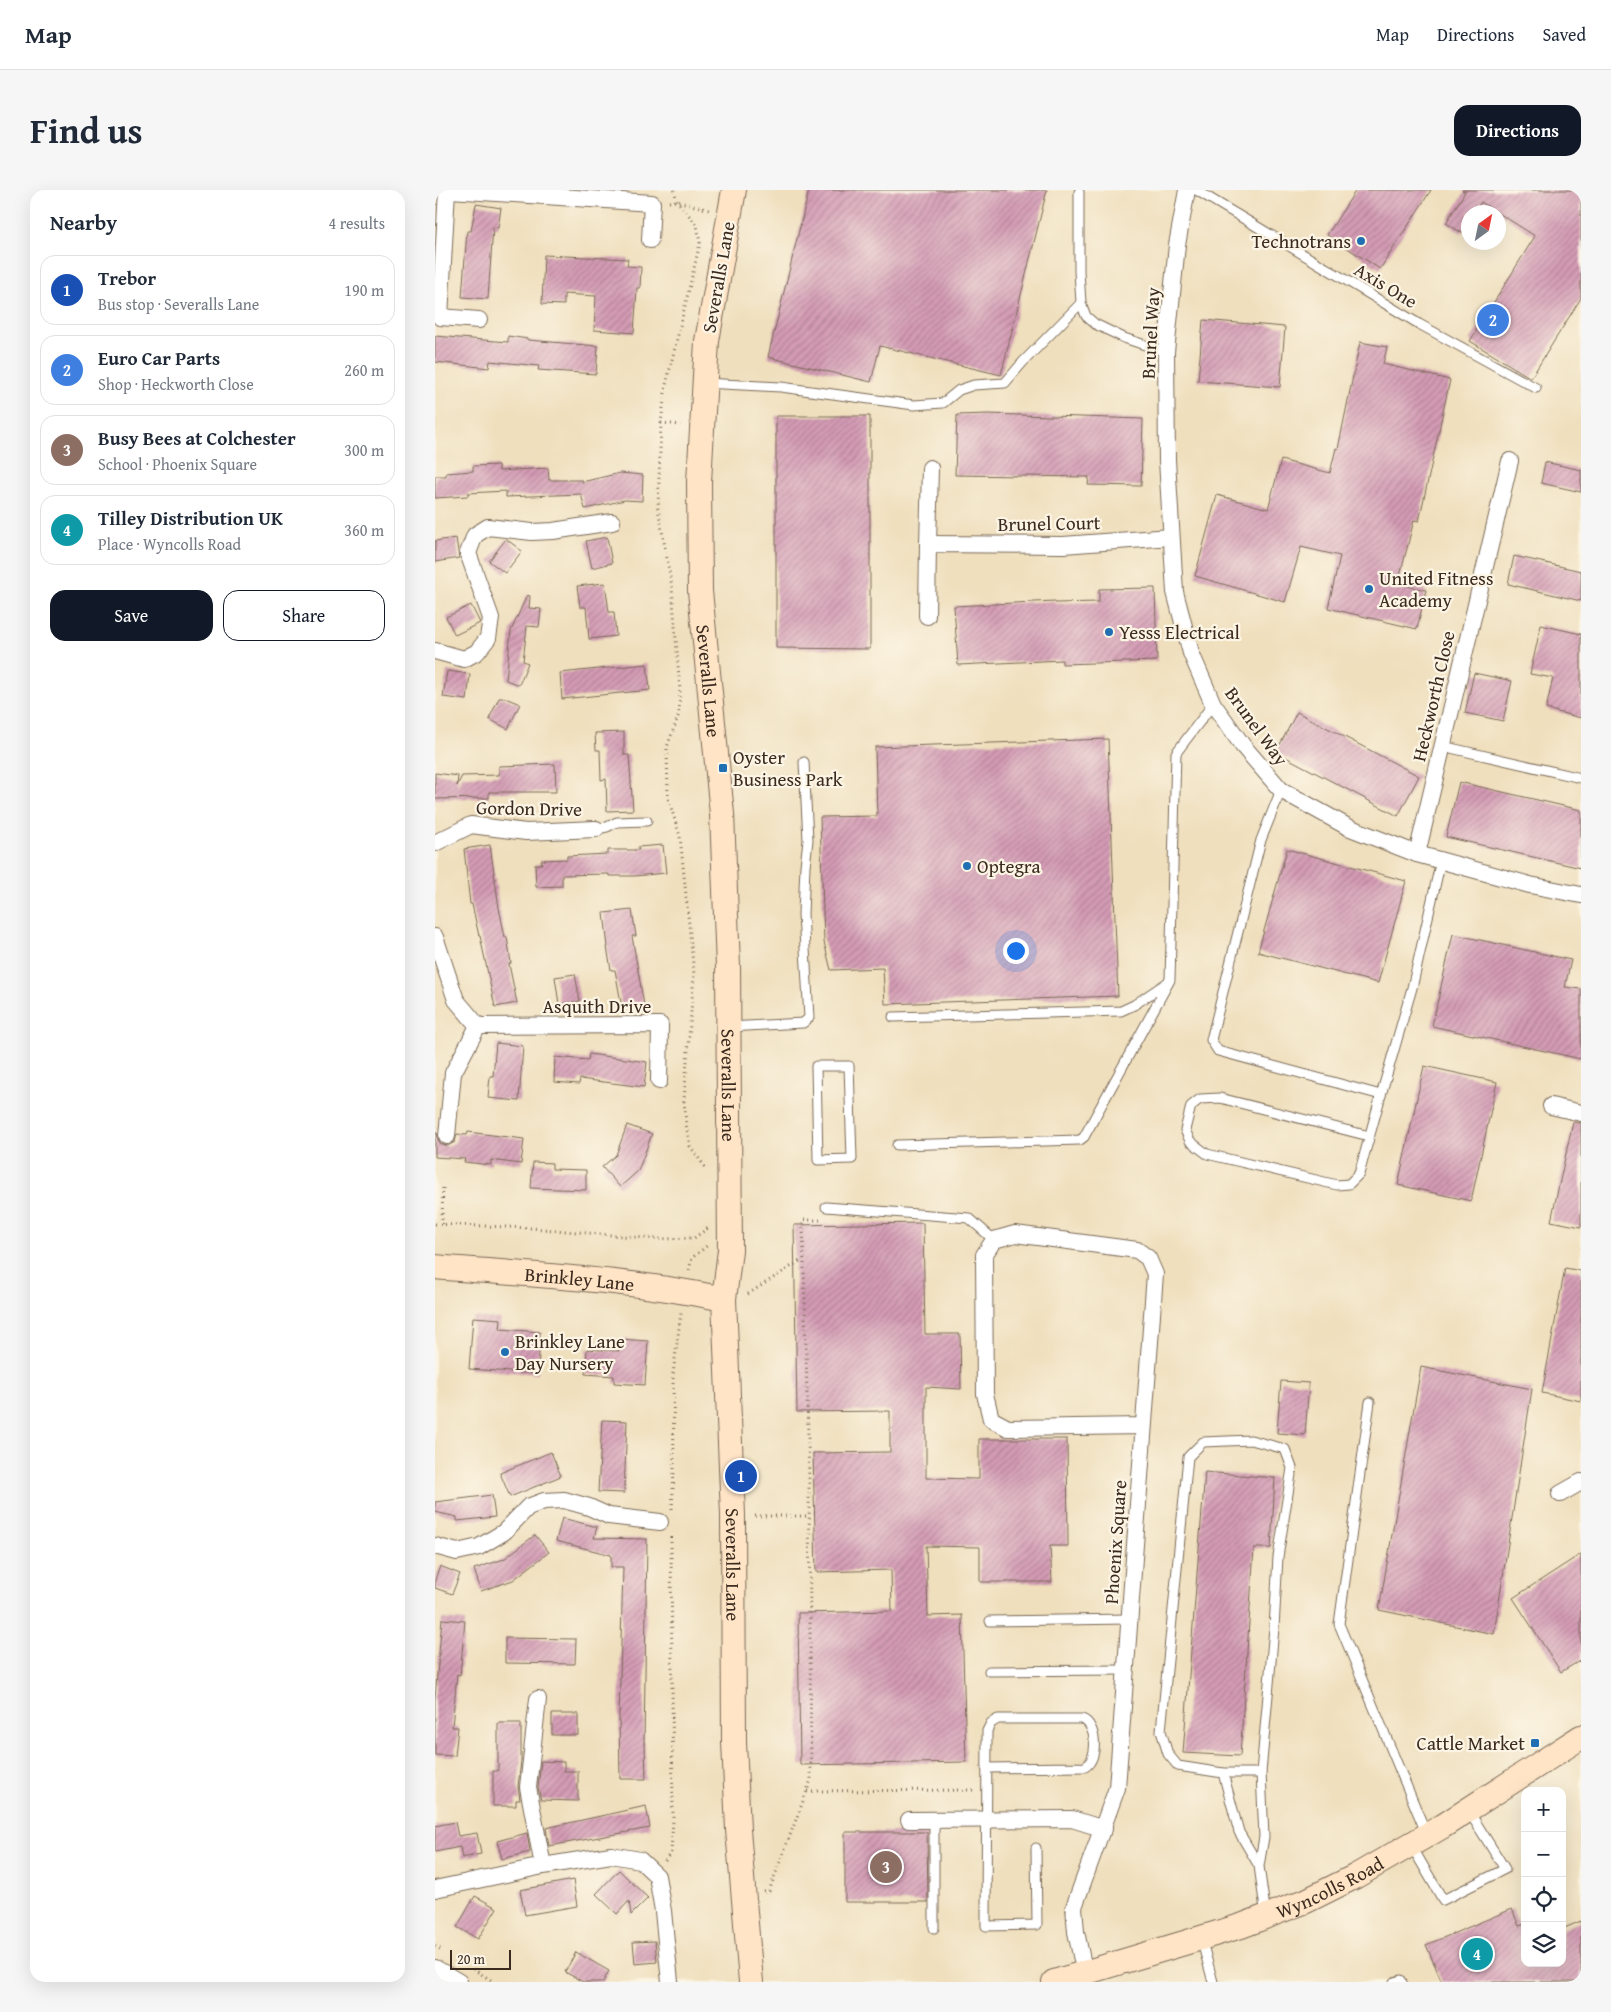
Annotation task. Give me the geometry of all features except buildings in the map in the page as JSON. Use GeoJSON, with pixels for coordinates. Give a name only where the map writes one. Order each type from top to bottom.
{"type":"FeatureCollection","features":[{"type":"Feature","properties":{"kind":"street"},"geometry":{"type":"LineString","coordinates":[[479,320],[437,317],[448,190],[653,196],[650,240]]}},
{"type":"Feature","properties":{"kind":"street","name":"Severalls Lane"},"geometry":{"type":"LineString","coordinates":[[734,190],[707,342],[699,482],[700,591],[721,814],[728,967],[730,1250],[724,1299],[733,1515],[734,1742],[738,1830],[751,1982]]}},
{"type":"Feature","properties":{"kind":"street","name":"Brunel Way"},"geometry":{"type":"LineString","coordinates":[[1187,190],[1177,245],[1166,352],[1167,460],[1175,592],[1191,653],[1213,704],[1243,746],[1281,790],[1348,826],[1417,854],[1530,885],[1581,895]]}},
{"type":"Feature","properties":{"kind":"street","name":"Heckworth Close"},"geometry":{"type":"LineString","coordinates":[[1417,854],[1510,461]]}},
{"type":"Feature","properties":{"kind":"street"},"geometry":{"type":"LineString","coordinates":[[927,616],[930,468]]}},
{"type":"Feature","properties":{"kind":"street"},"geometry":{"type":"LineString","coordinates":[[435,651],[464,659],[477,652],[488,638],[491,618],[468,552],[475,536],[489,527],[531,532],[553,531],[612,522]]}},
{"type":"Feature","properties":{"kind":"street","name":"Brunel Court"},"geometry":{"type":"LineString","coordinates":[[928,544],[1063,545],[1171,538]]}},
{"type":"Feature","properties":{"kind":"street","name":"Gordon Drive"},"geometry":{"type":"LineString","coordinates":[[435,843],[471,825],[526,832],[596,829]]}},
{"type":"Feature","properties":{"kind":"street"},"geometry":{"type":"LineString","coordinates":[[435,937],[456,1000],[478,1026],[453,1073],[447,1136]]}},
{"type":"Feature","properties":{"kind":"street","name":"Asquith Drive"},"geometry":{"type":"LineString","coordinates":[[478,1026],[660,1025],[659,1081]]}},
{"type":"Feature","properties":{"kind":"street"},"geometry":{"type":"LineString","coordinates":[[1551,1106],[1581,1113]]}},
{"type":"Feature","properties":{"kind":"street","name":"Phoenix Square"},"geometry":{"type":"LineString","coordinates":[[994,1240],[1015,1234],[1137,1250],[1149,1258],[1155,1274],[1117,1788],[1074,1907],[1076,1932],[1085,1974]]}},
{"type":"Feature","properties":{"kind":"street"},"geometry":{"type":"LineString","coordinates":[[994,1240],[983,1255],[985,1394],[991,1419],[1009,1428],[1143,1426]]}},
{"type":"Feature","properties":{"kind":"street","name":"Brinkley Lane"},"geometry":{"type":"LineString","coordinates":[[435,1267],[601,1280],[684,1290],[724,1299]]}},
{"type":"Feature","properties":{"kind":"street"},"geometry":{"type":"LineString","coordinates":[[1560,1494],[1581,1482]]}},
{"type":"Feature","properties":{"kind":"street"},"geometry":{"type":"LineString","coordinates":[[435,1546],[457,1552],[479,1547],[504,1532],[528,1507],[544,1501],[564,1500],[589,1507],[609,1516],[666,1521]]}},
{"type":"Feature","properties":{"kind":"street"},"geometry":{"type":"LineString","coordinates":[[538,1699],[528,1786],[543,1866]]}},
{"type":"Feature","properties":{"kind":"street","name":"Wyncolls Road"},"geometry":{"type":"LineString","coordinates":[[1054,1982],[1201,1938],[1306,1901],[1356,1876],[1419,1840],[1581,1737]]}},
{"type":"Feature","properties":{"kind":"street"},"geometry":{"type":"LineString","coordinates":[[909,1820],[1072,1819],[1104,1828]]}},
{"type":"Feature","properties":{"kind":"street"},"geometry":{"type":"LineString","coordinates":[[435,1889],[543,1866],[611,1855],[640,1860],[657,1876],[663,1911],[670,1982]]}},
{"type":"Feature","properties":{"kind":"street"},"geometry":{"type":"LineString","coordinates":[[435,1968],[459,1982]]}},
{"type":"Feature","properties":{"kind":"lane","name":"Axis One"},"geometry":{"type":"LineString","coordinates":[[1196,190],[1419,324],[1535,388]]}},
{"type":"Feature","properties":{"kind":"lane"},"geometry":{"type":"LineString","coordinates":[[1079,192],[1079,270],[1081,303],[1086,316],[1095,324],[1124,338],[1166,352]]}},
{"type":"Feature","properties":{"kind":"lane"},"geometry":{"type":"LineString","coordinates":[[704,383],[781,387],[914,405],[943,403],[959,390],[974,384],[1005,384],[1023,362],[1081,303]]}},
{"type":"Feature","properties":{"kind":"lane"},"geometry":{"type":"LineString","coordinates":[[897,1145],[1080,1140],[1084,1137],[1170,980],[1175,754],[1213,704]]}},
{"type":"Feature","properties":{"kind":"lane"},"geometry":{"type":"LineString","coordinates":[[1443,746],[1581,778]]}},
{"type":"Feature","properties":{"kind":"lane"},"geometry":{"type":"LineString","coordinates":[[728,1027],[803,1023],[809,1018],[803,914],[805,866],[809,840],[804,762]]}},
{"type":"Feature","properties":{"kind":"lane"},"geometry":{"type":"LineString","coordinates":[[1281,790],[1261,840],[1211,1040],[1218,1051],[1381,1095]]}},
{"type":"Feature","properties":{"kind":"lane"},"geometry":{"type":"LineString","coordinates":[[596,829],[607,827],[617,822],[647,821]]}},
{"type":"Feature","properties":{"kind":"lane"},"geometry":{"type":"LineString","coordinates":[[1369,1136],[1220,1098],[1200,1099],[1191,1106],[1185,1130],[1190,1141],[1207,1154],[1337,1185],[1349,1184],[1359,1174],[1411,988],[1441,860]]}},
{"type":"Feature","properties":{"kind":"lane"},"geometry":{"type":"LineString","coordinates":[[893,1017],[1121,1011],[1134,1005],[1170,980]]}},
{"type":"Feature","properties":{"kind":"lane"},"geometry":{"type":"LineString","coordinates":[[816,1066],[849,1066],[853,1159],[818,1160],[816,1066]]}},
{"type":"Feature","properties":{"kind":"lane"},"geometry":{"type":"LineString","coordinates":[[826,1207],[969,1218],[994,1240]]}},
{"type":"Feature","properties":{"kind":"lane"},"geometry":{"type":"LineString","coordinates":[[1370,1402],[1339,1624],[1443,1900],[1505,1869],[1468,1810]]}},
{"type":"Feature","properties":{"kind":"lane"},"geometry":{"type":"LineString","coordinates":[[1261,1773],[1223,1773],[1179,1766],[1168,1754],[1161,1731],[1188,1457],[1203,1442],[1251,1440],[1285,1449],[1292,1468],[1278,1557],[1274,1628],[1261,1773],[1264,1837],[1259,1866],[1266,1916]]}},
{"type":"Feature","properties":{"kind":"lane"},"geometry":{"type":"LineString","coordinates":[[989,1621],[1130,1619]]}},
{"type":"Feature","properties":{"kind":"lane"},"geometry":{"type":"LineString","coordinates":[[989,1672],[1126,1670]]}},
{"type":"Feature","properties":{"kind":"lane"},"geometry":{"type":"LineString","coordinates":[[986,1768],[1085,1767],[1091,1764],[1094,1756],[1093,1727],[1088,1721],[1082,1719],[998,1720],[991,1723],[987,1731],[986,1768],[986,1789],[985,1820],[986,1926],[1037,1924],[1036,1848]]}},
{"type":"Feature","properties":{"kind":"lane"},"geometry":{"type":"LineString","coordinates":[[1223,1773],[1239,1832],[1259,1866]]}},
{"type":"Feature","properties":{"kind":"lane"},"geometry":{"type":"LineString","coordinates":[[934,1820],[934,1928]]}},
{"type":"Feature","properties":{"kind":"lane"},"geometry":{"type":"LineString","coordinates":[[1201,1938],[1213,1982]]}},
{"type":"Feature","properties":{"kind":"lane"},"geometry":{"type":"LineString","coordinates":[[1394,1982],[1401,1980],[1402,1982]]}},
{"type":"Feature","properties":{"kind":"path"},"geometry":{"type":"LineString","coordinates":[[677,201],[729,213]]}},
{"type":"Feature","properties":{"kind":"path"},"geometry":{"type":"LineString","coordinates":[[442,1224],[443,1184]]}},
{"type":"Feature","properties":{"kind":"path"},"geometry":{"type":"LineString","coordinates":[[765,1892],[769,1891],[811,1780],[809,1516],[803,1220],[821,1220],[826,1207]]}},
{"type":"Feature","properties":{"kind":"path"},"geometry":{"type":"LineString","coordinates":[[657,1876],[671,1852],[673,1820],[666,1521],[674,1470],[673,1374],[684,1290],[692,1258],[709,1244],[709,1227]]}},
{"type":"Feature","properties":{"kind":"path"},"geometry":{"type":"LineString","coordinates":[[748,1294],[804,1258]]}},
{"type":"Feature","properties":{"kind":"path"},"geometry":{"type":"LineString","coordinates":[[749,1516],[809,1516]]}},
{"type":"Feature","properties":{"kind":"path"},"geometry":{"type":"LineString","coordinates":[[807,1791],[986,1789]]}},
{"type":"Feature","properties":{"kind":"place","name":"Technotrans"},"geometry":{"type":"Point","coordinates":[1361,241]}},
{"type":"Feature","properties":{"kind":"place","name":"Euro Car Parts"},"geometry":{"type":"Point","coordinates":[1493,320]}},
{"type":"Feature","properties":{"kind":"place","name":"United Fitness Academy"},"geometry":{"type":"Point","coordinates":[1369,589]}},
{"type":"Feature","properties":{"kind":"place","name":"Yesss Electrical"},"geometry":{"type":"Point","coordinates":[1109,632]}},
{"type":"Feature","properties":{"kind":"place","name":"Oyster Business Park"},"geometry":{"type":"Point","coordinates":[723,768]}},
{"type":"Feature","properties":{"kind":"place","name":"Optegra"},"geometry":{"type":"Point","coordinates":[967,866]}},
{"type":"Feature","properties":{"kind":"place","name":"Brinkley Lane Day Nursery"},"geometry":{"type":"Point","coordinates":[505,1352]}},
{"type":"Feature","properties":{"kind":"place","name":"Trebor"},"geometry":{"type":"Point","coordinates":[741,1476]}},
{"type":"Feature","properties":{"kind":"place","name":"Cattle Market"},"geometry":{"type":"Point","coordinates":[1535,1743]}},
{"type":"Feature","properties":{"kind":"place","name":"Busy Bees at Colchester"},"geometry":{"type":"Point","coordinates":[886,1867]}},
{"type":"Feature","properties":{"kind":"place","name":"Tilley Distribution UK"},"geometry":{"type":"Point","coordinates":[1477,1954]}}]}
